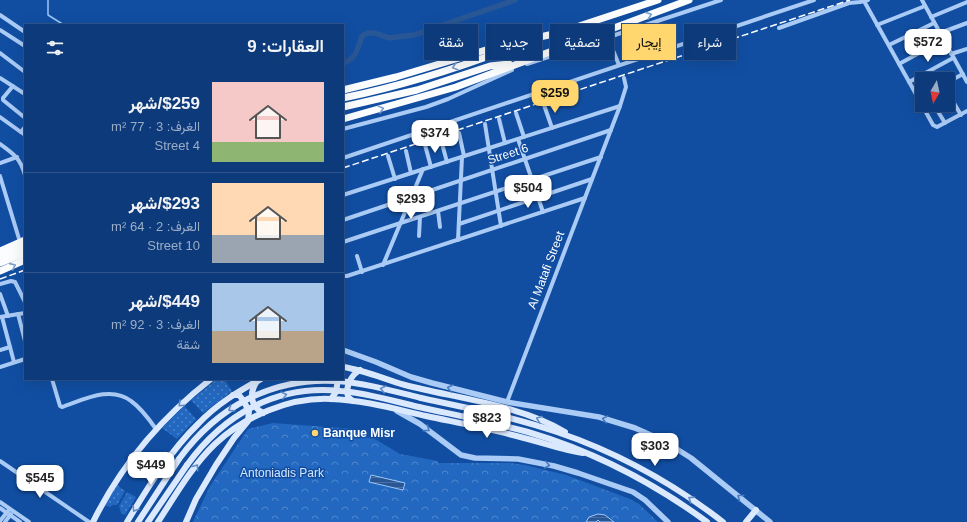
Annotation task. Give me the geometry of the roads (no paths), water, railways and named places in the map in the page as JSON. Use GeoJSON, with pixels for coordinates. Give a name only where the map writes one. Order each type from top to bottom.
{"type":"FeatureCollection","features":[{"type":"Feature","properties":{"kind":"highway"},"geometry":{"type":"LineString","coordinates":[[542,37],[558,33],[658,0]]}},
{"type":"Feature","properties":{"kind":"highway"},"geometry":{"type":"LineString","coordinates":[[344,118],[456,87],[689,0]]}},
{"type":"Feature","properties":{"kind":"highway"},"geometry":{"type":"LineString","coordinates":[[344,90],[396,77],[486,50]]}},
{"type":"Feature","properties":{"kind":"highway"},"geometry":{"type":"LineString","coordinates":[[344,98],[393,86],[486,57]]}},
{"type":"Feature","properties":{"kind":"highway"},"geometry":{"type":"LineString","coordinates":[[344,107],[416,90],[490,66],[515,64]]}},
{"type":"Feature","properties":{"kind":"highway"},"geometry":{"type":"LineString","coordinates":[[0,251],[23,243]]}},
{"type":"Feature","properties":{"kind":"highway"},"geometry":{"type":"LineString","coordinates":[[0,256],[23,243]]}},
{"type":"Feature","properties":{"kind":"highway"},"geometry":{"type":"LineString","coordinates":[[0,263],[24,253]]}},
{"type":"Feature","properties":{"kind":"highway"},"geometry":{"type":"LineString","coordinates":[[0,271],[24,260]]}},
{"type":"Feature","properties":{"kind":"main road"},"geometry":{"type":"LineString","coordinates":[[344,367],[360,370],[404,385],[501,407],[528,415],[552,425],[573,438]]}},
{"type":"Feature","properties":{"kind":"main road"},"geometry":{"type":"LineString","coordinates":[[353,401],[348,397],[347,392],[352,377],[360,370]]}},
{"type":"Feature","properties":{"kind":"main road"},"geometry":{"type":"LineString","coordinates":[[93,522],[116,481],[156,429],[210,380]]}},
{"type":"Feature","properties":{"kind":"main road"},"geometry":{"type":"LineString","coordinates":[[260,380],[252,391],[251,399],[254,406],[263,412]]}},
{"type":"Feature","properties":{"kind":"main road"},"geometry":{"type":"LineString","coordinates":[[127,522],[153,481],[180,443],[200,422],[233,395],[260,380]]}},
{"type":"Feature","properties":{"kind":"main road"},"geometry":{"type":"LineString","coordinates":[[331,399],[336,392],[338,380]]}},
{"type":"Feature","properties":{"kind":"main road"},"geometry":{"type":"LineString","coordinates":[[138,522],[179,459],[197,437],[222,414],[246,400],[278,387],[312,381],[337,381],[365,385],[506,417],[573,438],[606,452],[652,475],[684,494],[723,522]]}},
{"type":"Feature","properties":{"kind":"main road"},"geometry":{"type":"LineString","coordinates":[[148,522],[187,465],[208,438],[230,420],[257,405],[286,394],[320,390],[342,391],[419,406],[512,428],[547,438],[616,467],[677,501],[707,522]]}},
{"type":"Feature","properties":{"kind":"main road"},"geometry":{"type":"LineString","coordinates":[[186,522],[196,499],[216,465],[234,438],[248,421],[248,411],[244,400],[239,395],[233,395]]}},
{"type":"Feature","properties":{"kind":"main road"},"geometry":{"type":"LineString","coordinates":[[158,522],[209,450],[224,437],[263,412],[306,400],[331,399],[353,401],[519,436],[566,450],[583,452]]}},
{"type":"Feature","properties":{"kind":"main road"},"geometry":{"type":"LineString","coordinates":[[746,522],[756,510]]}},
{"type":"Feature","properties":{"kind":"street"},"geometry":{"type":"LineString","coordinates":[[614,36],[721,0]]}},
{"type":"Feature","properties":{"kind":"street"},"geometry":{"type":"LineString","coordinates":[[344,158],[814,0]]}},
{"type":"Feature","properties":{"kind":"street"},"geometry":{"type":"LineString","coordinates":[[922,0],[967,82]]}},
{"type":"Feature","properties":{"kind":"street"},"geometry":{"type":"LineString","coordinates":[[780,28],[846,3],[866,1],[877,25],[915,90]]}},
{"type":"Feature","properties":{"kind":"street"},"geometry":{"type":"LineString","coordinates":[[930,17],[967,2]]}},
{"type":"Feature","properties":{"kind":"street"},"geometry":{"type":"LineString","coordinates":[[877,25],[925,6]]}},
{"type":"Feature","properties":{"kind":"street"},"geometry":{"type":"LineString","coordinates":[[0,16],[24,31]]}},
{"type":"Feature","properties":{"kind":"street"},"geometry":{"type":"LineString","coordinates":[[889,45],[934,23]]}},
{"type":"Feature","properties":{"kind":"street"},"geometry":{"type":"LineString","coordinates":[[940,33],[967,23]]}},
{"type":"Feature","properties":{"kind":"street"},"geometry":{"type":"LineString","coordinates":[[1,32],[24,45]]}},
{"type":"Feature","properties":{"kind":"street"},"geometry":{"type":"LineString","coordinates":[[899,64],[943,40]]}},
{"type":"Feature","properties":{"kind":"street"},"geometry":{"type":"LineString","coordinates":[[910,82],[952,56],[967,49]]}},
{"type":"Feature","properties":{"kind":"street"},"geometry":{"type":"LineString","coordinates":[[614,53],[619,66]]}},
{"type":"Feature","properties":{"kind":"street"},"geometry":{"type":"LineString","coordinates":[[0,54],[24,71]]}},
{"type":"Feature","properties":{"kind":"street"},"geometry":{"type":"LineString","coordinates":[[344,129],[426,107],[516,68],[550,57]]}},
{"type":"Feature","properties":{"kind":"street"},"geometry":{"type":"LineString","coordinates":[[955,78],[963,74]]}},
{"type":"Feature","properties":{"kind":"street"},"geometry":{"type":"LineString","coordinates":[[0,78],[24,93]]}},
{"type":"Feature","properties":{"kind":"street","name":"Al Matafi Street"},"geometry":{"type":"LineString","coordinates":[[507,402],[620,106],[626,87],[624,78]]}},
{"type":"Feature","properties":{"kind":"street"},"geometry":{"type":"LineString","coordinates":[[13,86],[3,100],[24,117]]}},
{"type":"Feature","properties":{"kind":"street"},"geometry":{"type":"LineString","coordinates":[[544,105],[552,128]]}},
{"type":"Feature","properties":{"kind":"street"},"geometry":{"type":"LineString","coordinates":[[955,105],[961,115]]}},
{"type":"Feature","properties":{"kind":"street"},"geometry":{"type":"LineString","coordinates":[[344,195],[620,106]]}},
{"type":"Feature","properties":{"kind":"street"},"geometry":{"type":"LineString","coordinates":[[926,112],[933,125],[938,127],[967,111]]}},
{"type":"Feature","properties":{"kind":"street"},"geometry":{"type":"LineString","coordinates":[[938,112],[945,123]]}},
{"type":"Feature","properties":{"kind":"street"},"geometry":{"type":"LineString","coordinates":[[516,113],[524,137]]}},
{"type":"Feature","properties":{"kind":"street"},"geometry":{"type":"LineString","coordinates":[[0,117],[23,134]]}},
{"type":"Feature","properties":{"kind":"street"},"geometry":{"type":"LineString","coordinates":[[498,119],[506,143]]}},
{"type":"Feature","properties":{"kind":"street"},"geometry":{"type":"LineString","coordinates":[[485,124],[490,148],[501,226]]}},
{"type":"Feature","properties":{"kind":"street","name":"Street 6"},"geometry":{"type":"LineString","coordinates":[[344,220],[611,130]]}},
{"type":"Feature","properties":{"kind":"street"},"geometry":{"type":"LineString","coordinates":[[458,240],[463,156],[459,133]]}},
{"type":"Feature","properties":{"kind":"street"},"geometry":{"type":"LineString","coordinates":[[518,139],[544,212]]}},
{"type":"Feature","properties":{"kind":"street"},"geometry":{"type":"LineString","coordinates":[[441,140],[447,162]]}},
{"type":"Feature","properties":{"kind":"street"},"geometry":{"type":"LineString","coordinates":[[0,144],[23,163]]}},
{"type":"Feature","properties":{"kind":"street"},"geometry":{"type":"LineString","coordinates":[[425,145],[431,167]]}},
{"type":"Feature","properties":{"kind":"street"},"geometry":{"type":"LineString","coordinates":[[406,151],[411,173]]}},
{"type":"Feature","properties":{"kind":"street"},"geometry":{"type":"LineString","coordinates":[[388,156],[395,179]]}},
{"type":"Feature","properties":{"kind":"street"},"geometry":{"type":"LineString","coordinates":[[0,164],[17,157]]}},
{"type":"Feature","properties":{"kind":"street"},"geometry":{"type":"LineString","coordinates":[[344,242],[600,157]]}},
{"type":"Feature","properties":{"kind":"street"},"geometry":{"type":"LineString","coordinates":[[383,264],[423,169]]}},
{"type":"Feature","properties":{"kind":"street"},"geometry":{"type":"LineString","coordinates":[[0,176],[23,243]]}},
{"type":"Feature","properties":{"kind":"street"},"geometry":{"type":"LineString","coordinates":[[459,224],[592,179]]}},
{"type":"Feature","properties":{"kind":"street"},"geometry":{"type":"LineString","coordinates":[[344,276],[362,272],[585,198]]}},
{"type":"Feature","properties":{"kind":"street"},"geometry":{"type":"LineString","coordinates":[[438,211],[440,227]]}},
{"type":"Feature","properties":{"kind":"street"},"geometry":{"type":"LineString","coordinates":[[419,236],[420,217]]}},
{"type":"Feature","properties":{"kind":"street"},"geometry":{"type":"LineString","coordinates":[[357,256],[362,272]]}},
{"type":"Feature","properties":{"kind":"street"},"geometry":{"type":"LineString","coordinates":[[0,284],[11,281],[15,283],[24,300]]}},
{"type":"Feature","properties":{"kind":"street"},"geometry":{"type":"LineString","coordinates":[[0,294],[8,316]]}},
{"type":"Feature","properties":{"kind":"street"},"geometry":{"type":"LineString","coordinates":[[14,362],[1,317],[24,312]]}},
{"type":"Feature","properties":{"kind":"street"},"geometry":{"type":"LineString","coordinates":[[18,314],[24,337]]}},
{"type":"Feature","properties":{"kind":"street"},"geometry":{"type":"LineString","coordinates":[[0,350],[10,347]]}},
{"type":"Feature","properties":{"kind":"street"},"geometry":{"type":"LineString","coordinates":[[344,350],[367,358],[419,380],[507,402],[595,416],[623,424],[646,433],[664,441],[691,458],[770,522]]}},
{"type":"Feature","properties":{"kind":"street"},"geometry":{"type":"LineString","coordinates":[[0,367],[24,359]]}},
{"type":"Feature","properties":{"kind":"street"},"geometry":{"type":"LineString","coordinates":[[52,380],[59,405],[62,407],[104,394],[119,394],[133,402],[156,429]]}},
{"type":"Feature","properties":{"kind":"street"},"geometry":{"type":"LineString","coordinates":[[394,409],[420,424],[460,455],[474,458],[518,459],[562,468],[578,473],[633,492],[668,522]]}},
{"type":"Feature","properties":{"kind":"street"},"geometry":{"type":"LineString","coordinates":[[0,461],[89,522]]}},
{"type":"Feature","properties":{"kind":"street"},"geometry":{"type":"LineString","coordinates":[[0,502],[20,522]]}},
{"type":"Feature","properties":{"kind":"street"},"geometry":{"type":"LineString","coordinates":[[0,508],[29,522]]}},
{"type":"Feature","properties":{"kind":"street"},"geometry":{"type":"LineString","coordinates":[[0,521],[10,512]]}},
{"type":"Feature","properties":{"kind":"street"},"geometry":{"type":"LineString","coordinates":[[5,522],[10,512]]}},
{"type":"Feature","properties":{"kind":"waterway"},"geometry":{"type":"LineString","coordinates":[[48,0],[48,15],[62,24]]}},
{"type":"Feature","properties":{"kind":"waterway"},"geometry":{"type":"LineString","coordinates":[[344,62],[354,56],[362,36],[367,33],[375,33],[389,38],[414,35],[515,0]]}},
{"type":"Feature","properties":{"kind":"railway"},"geometry":{"type":"LineString","coordinates":[[344,168],[850,0]]}},
{"type":"Feature","properties":{"kind":"railway"},"geometry":{"type":"LineString","coordinates":[[0,279],[24,270]]}},
{"type":"Feature","properties":{"kind":"place","name":"Banque Misr"},"geometry":{"type":"Point","coordinates":[315,433]}},
{"type":"Feature","properties":{"kind":"park label","name":"Antoniadis Park"},"geometry":{"type":"Point","coordinates":[282,473]}}]}
